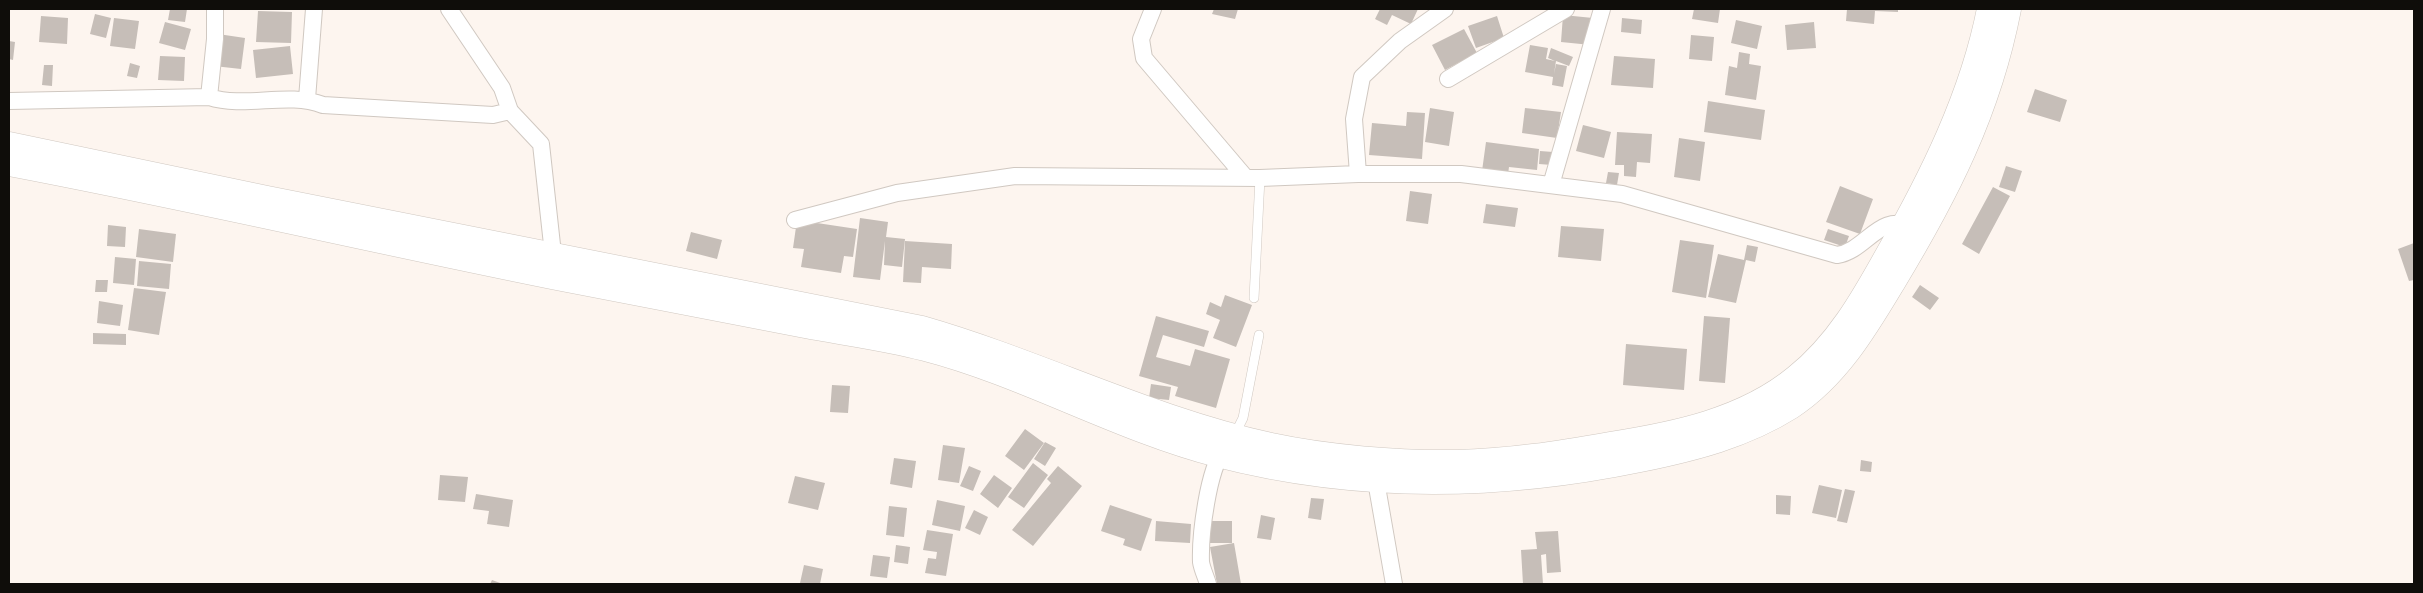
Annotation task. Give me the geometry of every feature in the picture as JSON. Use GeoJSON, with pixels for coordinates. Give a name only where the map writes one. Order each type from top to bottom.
{"type":"FeatureCollection","features":[{"type":"Feature","properties":{"kind":"main road"},"geometry":{"type":"LineString","coordinates":[[9,144],[923,348],[982,367],[1141,430],[1219,456],[1311,474],[1376,481],[1494,482],[1561,475],[1667,455],[1718,442],[1758,425],[1795,404],[1821,383],[1870,323],[1914,229],[1940,155],[1968,85],[1984,34],[1989,9]]}},
{"type":"Feature","properties":{"kind":"main road"},"geometry":{"type":"LineString","coordinates":[[9,164],[554,266],[922,328],[981,345],[1159,412],[1234,436],[1299,450],[1334,455],[1455,462],[1498,460],[1591,448],[1685,430],[1734,414],[1795,378],[1826,350],[1914,229],[1959,163],[1985,100],[2000,55],[2010,9]]}},
{"type":"Feature","properties":{"kind":"street"},"geometry":{"type":"LineString","coordinates":[[209,98],[215,39],[215,9]]}},
{"type":"Feature","properties":{"kind":"street"},"geometry":{"type":"LineString","coordinates":[[307,99],[314,9]]}},
{"type":"Feature","properties":{"kind":"street"},"geometry":{"type":"LineString","coordinates":[[448,9],[502,88],[510,111],[541,144],[554,266]]}},
{"type":"Feature","properties":{"kind":"street"},"geometry":{"type":"LineString","coordinates":[[1153,9],[1141,39],[1144,58],[1253,178]]}},
{"type":"Feature","properties":{"kind":"street"},"geometry":{"type":"LineString","coordinates":[[1358,174],[1354,119],[1362,77],[1400,41],[1445,9]]}},
{"type":"Feature","properties":{"kind":"street"},"geometry":{"type":"LineString","coordinates":[[1448,79],[1566,9]]}},
{"type":"Feature","properties":{"kind":"street"},"geometry":{"type":"LineString","coordinates":[[1551,185],[1602,9]]}},
{"type":"Feature","properties":{"kind":"street"},"geometry":{"type":"LineString","coordinates":[[9,101],[209,98],[223,102],[307,99],[323,105],[493,116],[510,111]]}},
{"type":"Feature","properties":{"kind":"street"},"geometry":{"type":"LineString","coordinates":[[795,220],[896,193],[1015,176],[1253,178],[1358,174],[1461,174],[1622,194],[1837,255],[1853,250],[1884,227],[1893,223],[1914,229]]}},
{"type":"Feature","properties":{"kind":"street"},"geometry":{"type":"LineString","coordinates":[[1208,584],[1201,564],[1202,528],[1210,487],[1219,456],[1234,436]]}},
{"type":"Feature","properties":{"kind":"street"},"geometry":{"type":"LineString","coordinates":[[1376,481],[1394,584]]}},
{"type":"Feature","properties":{"kind":"lane"},"geometry":{"type":"LineString","coordinates":[[1253,178],[1254,298]]}},
{"type":"Feature","properties":{"kind":"lane"},"geometry":{"type":"LineString","coordinates":[[1234,436],[1243,418],[1259,335]]}},
{"type":"Feature","properties":{"kind":"building"},"geometry":{"type":"Polygon","coordinates":[[[170,9],[187,9],[185,22],[168,20],[170,9]]]}},
{"type":"Feature","properties":{"kind":"building"},"geometry":{"type":"Polygon","coordinates":[[[1214,9],[1238,9],[1235,19],[1212,14],[1214,9]]]}},
{"type":"Feature","properties":{"kind":"building"},"geometry":{"type":"Polygon","coordinates":[[[1380,9],[1418,9],[1411,24],[1392,15],[1387,25],[1375,19],[1380,9]]]}},
{"type":"Feature","properties":{"kind":"building"},"geometry":{"type":"Polygon","coordinates":[[[1694,9],[1720,9],[1718,23],[1692,19],[1694,9]]]}},
{"type":"Feature","properties":{"kind":"building"},"geometry":{"type":"Polygon","coordinates":[[[1847,9],[1898,9],[1898,12],[1875,11],[1874,24],[1846,21],[1847,9]]]}},
{"type":"Feature","properties":{"kind":"building"},"geometry":{"type":"Polygon","coordinates":[[[258,11],[292,12],[291,43],[256,42],[258,11]]]}},
{"type":"Feature","properties":{"kind":"building"},"geometry":{"type":"Polygon","coordinates":[[[95,14],[111,18],[106,38],[90,34],[95,14]]]}},
{"type":"Feature","properties":{"kind":"building"},"geometry":{"type":"Polygon","coordinates":[[[1563,15],[1593,18],[1591,45],[1561,42],[1563,15]]]}},
{"type":"Feature","properties":{"kind":"building"},"geometry":{"type":"Polygon","coordinates":[[[41,16],[68,18],[67,44],[39,42],[41,16]]]}},
{"type":"Feature","properties":{"kind":"building"},"geometry":{"type":"Polygon","coordinates":[[[1497,16],[1504,38],[1476,48],[1468,26],[1497,16]]]}},
{"type":"Feature","properties":{"kind":"building"},"geometry":{"type":"Polygon","coordinates":[[[114,18],[139,21],[135,49],[110,46],[114,18]]]}},
{"type":"Feature","properties":{"kind":"building"},"geometry":{"type":"Polygon","coordinates":[[[1622,18],[1642,20],[1641,34],[1621,32],[1622,18]]]}},
{"type":"Feature","properties":{"kind":"building"},"geometry":{"type":"Polygon","coordinates":[[[1736,20],[1762,26],[1757,49],[1731,43],[1736,20]]]}},
{"type":"Feature","properties":{"kind":"building"},"geometry":{"type":"Polygon","coordinates":[[[165,22],[191,29],[185,50],[159,43],[165,22]]]}},
{"type":"Feature","properties":{"kind":"building"},"geometry":{"type":"Polygon","coordinates":[[[1814,22],[1816,48],[1787,50],[1785,25],[1814,22]]]}},
{"type":"Feature","properties":{"kind":"building"},"geometry":{"type":"Polygon","coordinates":[[[1464,29],[1477,53],[1445,70],[1432,45],[1464,29]]]}},
{"type":"Feature","properties":{"kind":"building"},"geometry":{"type":"Polygon","coordinates":[[[218,34],[245,38],[241,69],[214,66],[218,34]]]}},
{"type":"Feature","properties":{"kind":"building"},"geometry":{"type":"Polygon","coordinates":[[[1691,35],[1714,37],[1712,61],[1689,59],[1691,35]]]}},
{"type":"Feature","properties":{"kind":"building"},"geometry":{"type":"Polygon","coordinates":[[[9,41],[15,42],[13,60],[9,59],[9,41]]]}},
{"type":"Feature","properties":{"kind":"building"},"geometry":{"type":"Polygon","coordinates":[[[1530,45],[1548,48],[1546,59],[1555,61],[1548,58],[1551,48],[1573,57],[1569,66],[1556,61],[1554,74],[1556,64],[1567,66],[1563,87],[1552,85],[1553,77],[1525,72],[1530,45]]]}},
{"type":"Feature","properties":{"kind":"building"},"geometry":{"type":"Polygon","coordinates":[[[290,46],[293,74],[256,78],[253,50],[290,46]]]}},
{"type":"Feature","properties":{"kind":"building"},"geometry":{"type":"Polygon","coordinates":[[[1739,52],[1750,54],[1749,64],[1761,66],[1756,100],[1725,95],[1729,66],[1737,68],[1739,52]]]}},
{"type":"Feature","properties":{"kind":"building"},"geometry":{"type":"Polygon","coordinates":[[[160,56],[185,57],[184,81],[158,80],[160,56]]]}},
{"type":"Feature","properties":{"kind":"building"},"geometry":{"type":"Polygon","coordinates":[[[1614,56],[1655,59],[1653,88],[1611,85],[1614,56]]]}},
{"type":"Feature","properties":{"kind":"building"},"geometry":{"type":"Polygon","coordinates":[[[130,63],[140,66],[137,78],[127,76],[130,63]]]}},
{"type":"Feature","properties":{"kind":"building"},"geometry":{"type":"Polygon","coordinates":[[[44,65],[53,65],[52,86],[42,85],[44,65]]]}},
{"type":"Feature","properties":{"kind":"building"},"geometry":{"type":"Polygon","coordinates":[[[2035,89],[2067,100],[2060,122],[2027,112],[2035,89]]]}},
{"type":"Feature","properties":{"kind":"building"},"geometry":{"type":"Polygon","coordinates":[[[1708,101],[1765,110],[1761,140],[1704,132],[1708,101]]]}},
{"type":"Feature","properties":{"kind":"building"},"geometry":{"type":"Polygon","coordinates":[[[1430,108],[1454,112],[1449,146],[1425,142],[1430,108]]]}},
{"type":"Feature","properties":{"kind":"building"},"geometry":{"type":"Polygon","coordinates":[[[1525,108],[1561,112],[1557,138],[1522,133],[1525,108]]]}},
{"type":"Feature","properties":{"kind":"building"},"geometry":{"type":"Polygon","coordinates":[[[1407,112],[1425,113],[1422,159],[1369,155],[1372,123],[1406,126],[1407,112]]]}},
{"type":"Feature","properties":{"kind":"building"},"geometry":{"type":"Polygon","coordinates":[[[1583,125],[1611,132],[1604,158],[1576,151],[1583,125]]]}},
{"type":"Feature","properties":{"kind":"building"},"geometry":{"type":"Polygon","coordinates":[[[1617,132],[1652,134],[1650,163],[1637,162],[1636,177],[1624,176],[1624,165],[1615,165],[1617,132]]]}},
{"type":"Feature","properties":{"kind":"building"},"geometry":{"type":"Polygon","coordinates":[[[1679,138],[1705,142],[1700,181],[1674,177],[1679,138]]]}},
{"type":"Feature","properties":{"kind":"building"},"geometry":{"type":"Polygon","coordinates":[[[1486,142],[1539,149],[1537,170],[1509,167],[1508,174],[1482,171],[1486,142]]]}},
{"type":"Feature","properties":{"kind":"building"},"geometry":{"type":"Polygon","coordinates":[[[1540,151],[1553,152],[1552,165],[1539,164],[1540,151]]]}},
{"type":"Feature","properties":{"kind":"building"},"geometry":{"type":"Polygon","coordinates":[[[2006,166],[2022,171],[2015,192],[1999,187],[2006,166]]]}},
{"type":"Feature","properties":{"kind":"building"},"geometry":{"type":"Polygon","coordinates":[[[1608,172],[1619,173],[1617,185],[1606,183],[1608,172]]]}},
{"type":"Feature","properties":{"kind":"building"},"geometry":{"type":"Polygon","coordinates":[[[1840,186],[1873,199],[1860,234],[1826,222],[1840,186]]]}},
{"type":"Feature","properties":{"kind":"building"},"geometry":{"type":"Polygon","coordinates":[[[1993,187],[2010,196],[1979,254],[1962,244],[1993,187]]]}},
{"type":"Feature","properties":{"kind":"building"},"geometry":{"type":"Polygon","coordinates":[[[1410,191],[1432,194],[1428,224],[1406,221],[1410,191]]]}},
{"type":"Feature","properties":{"kind":"building"},"geometry":{"type":"Polygon","coordinates":[[[1486,204],[1518,208],[1515,227],[1483,223],[1486,204]]]}},
{"type":"Feature","properties":{"kind":"building"},"geometry":{"type":"Polygon","coordinates":[[[860,218],[888,222],[886,237],[905,239],[902,267],[884,265],[885,241],[880,280],[853,277],[860,218]]]}},
{"type":"Feature","properties":{"kind":"building"},"geometry":{"type":"Polygon","coordinates":[[[797,220],[857,229],[853,257],[844,256],[841,273],[801,267],[804,249],[793,248],[797,220]]]}},
{"type":"Feature","properties":{"kind":"building"},"geometry":{"type":"Polygon","coordinates":[[[108,225],[126,227],[125,247],[107,246],[108,225]]]}},
{"type":"Feature","properties":{"kind":"building"},"geometry":{"type":"Polygon","coordinates":[[[1561,226],[1604,229],[1601,261],[1558,257],[1561,226]]]}},
{"type":"Feature","properties":{"kind":"building"},"geometry":{"type":"Polygon","coordinates":[[[139,229],[176,234],[173,262],[136,257],[139,229]]]}},
{"type":"Feature","properties":{"kind":"building"},"geometry":{"type":"Polygon","coordinates":[[[1828,229],[1849,236],[1845,247],[1824,240],[1828,229]]]}},
{"type":"Feature","properties":{"kind":"building"},"geometry":{"type":"Polygon","coordinates":[[[691,232],[722,240],[717,259],[686,251],[691,232]]]}},
{"type":"Feature","properties":{"kind":"building"},"geometry":{"type":"Polygon","coordinates":[[[1680,240],[1714,245],[1706,298],[1672,292],[1680,240]]]}},
{"type":"Feature","properties":{"kind":"building"},"geometry":{"type":"Polygon","coordinates":[[[905,241],[952,244],[951,269],[922,267],[921,283],[903,282],[905,241]]]}},
{"type":"Feature","properties":{"kind":"building"},"geometry":{"type":"Polygon","coordinates":[[[2414,243],[2414,280],[2409,281],[2398,249],[2414,243]]]}},
{"type":"Feature","properties":{"kind":"building"},"geometry":{"type":"Polygon","coordinates":[[[1747,245],[1758,247],[1755,262],[1746,260],[1736,303],[1708,297],[1718,254],[1744,260],[1747,245]]]}},
{"type":"Feature","properties":{"kind":"building"},"geometry":{"type":"Polygon","coordinates":[[[115,257],[136,259],[134,285],[113,283],[115,257]]]}},
{"type":"Feature","properties":{"kind":"building"},"geometry":{"type":"Polygon","coordinates":[[[139,261],[171,264],[169,289],[137,286],[139,261]]]}},
{"type":"Feature","properties":{"kind":"building"},"geometry":{"type":"Polygon","coordinates":[[[96,280],[108,280],[107,292],[95,292],[96,280]]]}},
{"type":"Feature","properties":{"kind":"building"},"geometry":{"type":"Polygon","coordinates":[[[1920,285],[1939,298],[1930,310],[1912,297],[1920,285]]]}},
{"type":"Feature","properties":{"kind":"building"},"geometry":{"type":"Polygon","coordinates":[[[134,288],[166,292],[159,335],[128,330],[134,288]]]}},
{"type":"Feature","properties":{"kind":"building"},"geometry":{"type":"Polygon","coordinates":[[[1225,295],[1252,305],[1236,347],[1213,338],[1220,320],[1206,314],[1210,302],[1221,307],[1225,295]]]}},
{"type":"Feature","properties":{"kind":"building"},"geometry":{"type":"Polygon","coordinates":[[[99,301],[123,305],[120,326],[97,323],[99,301]]]}},
{"type":"Feature","properties":{"kind":"building"},"geometry":{"type":"Polygon","coordinates":[[[1156,316],[1209,331],[1204,347],[1163,335],[1156,357],[1190,366],[1195,349],[1230,359],[1216,408],[1175,396],[1178,387],[1139,376],[1156,316]]]}},
{"type":"Feature","properties":{"kind":"building"},"geometry":{"type":"Polygon","coordinates":[[[1704,316],[1730,318],[1725,383],[1699,381],[1704,316]]]}},
{"type":"Feature","properties":{"kind":"building"},"geometry":{"type":"Polygon","coordinates":[[[93,333],[126,334],[126,345],[93,344],[93,333]]]}},
{"type":"Feature","properties":{"kind":"building"},"geometry":{"type":"Polygon","coordinates":[[[1626,344],[1687,349],[1684,390],[1623,385],[1626,344]]]}},
{"type":"Feature","properties":{"kind":"building"},"geometry":{"type":"Polygon","coordinates":[[[1151,384],[1171,387],[1169,400],[1149,398],[1151,384]]]}},
{"type":"Feature","properties":{"kind":"building"},"geometry":{"type":"Polygon","coordinates":[[[832,385],[850,386],[848,413],[830,412],[832,385]]]}},
{"type":"Feature","properties":{"kind":"building"},"geometry":{"type":"Polygon","coordinates":[[[1025,429],[1044,443],[1024,470],[1005,456],[1025,429]]]}},
{"type":"Feature","properties":{"kind":"building"},"geometry":{"type":"Polygon","coordinates":[[[1045,442],[1056,448],[1045,466],[1034,459],[1045,442]]]}},
{"type":"Feature","properties":{"kind":"building"},"geometry":{"type":"Polygon","coordinates":[[[943,445],[965,448],[959,483],[938,480],[943,445]]]}},
{"type":"Feature","properties":{"kind":"building"},"geometry":{"type":"Polygon","coordinates":[[[894,458],[916,461],[912,488],[890,484],[894,458]]]}},
{"type":"Feature","properties":{"kind":"building"},"geometry":{"type":"Polygon","coordinates":[[[1861,460],[1872,462],[1871,472],[1860,471],[1861,460]]]}},
{"type":"Feature","properties":{"kind":"building"},"geometry":{"type":"Polygon","coordinates":[[[1033,463],[1048,475],[1024,508],[1008,497],[1033,463]]]}},
{"type":"Feature","properties":{"kind":"building"},"geometry":{"type":"Polygon","coordinates":[[[969,466],[981,471],[973,491],[960,486],[969,466]]]}},
{"type":"Feature","properties":{"kind":"building"},"geometry":{"type":"Polygon","coordinates":[[[1058,466],[1082,486],[1033,546],[1012,530],[1051,483],[1047,479],[1058,466]]]}},
{"type":"Feature","properties":{"kind":"building"},"geometry":{"type":"Polygon","coordinates":[[[440,475],[468,477],[465,502],[438,500],[440,475]]]}},
{"type":"Feature","properties":{"kind":"building"},"geometry":{"type":"Polygon","coordinates":[[[994,475],[1012,488],[998,508],[980,494],[994,475]]]}},
{"type":"Feature","properties":{"kind":"building"},"geometry":{"type":"Polygon","coordinates":[[[795,476],[825,483],[818,510],[788,503],[795,476]]]}},
{"type":"Feature","properties":{"kind":"building"},"geometry":{"type":"Polygon","coordinates":[[[1819,485],[1842,490],[1836,518],[1812,513],[1819,485]]]}},
{"type":"Feature","properties":{"kind":"building"},"geometry":{"type":"Polygon","coordinates":[[[1845,489],[1855,491],[1847,523],[1837,521],[1845,489]]]}},
{"type":"Feature","properties":{"kind":"building"},"geometry":{"type":"Polygon","coordinates":[[[476,494],[513,500],[509,527],[487,524],[489,511],[473,509],[476,494]]]}},
{"type":"Feature","properties":{"kind":"building"},"geometry":{"type":"Polygon","coordinates":[[[1776,495],[1791,496],[1790,515],[1776,514],[1776,495]]]}},
{"type":"Feature","properties":{"kind":"building"},"geometry":{"type":"Polygon","coordinates":[[[1311,498],[1324,499],[1321,520],[1308,518],[1311,498]]]}},
{"type":"Feature","properties":{"kind":"building"},"geometry":{"type":"Polygon","coordinates":[[[937,500],[965,506],[960,531],[932,525],[937,500]]]}},
{"type":"Feature","properties":{"kind":"building"},"geometry":{"type":"Polygon","coordinates":[[[1110,505],[1152,519],[1141,551],[1123,545],[1125,539],[1101,531],[1110,505]]]}},
{"type":"Feature","properties":{"kind":"building"},"geometry":{"type":"Polygon","coordinates":[[[889,506],[907,508],[904,537],[886,535],[889,506]]]}},
{"type":"Feature","properties":{"kind":"building"},"geometry":{"type":"Polygon","coordinates":[[[974,510],[988,517],[980,535],[965,528],[974,510]]]}},
{"type":"Feature","properties":{"kind":"building"},"geometry":{"type":"Polygon","coordinates":[[[1261,515],[1275,518],[1271,540],[1257,538],[1261,515]]]}},
{"type":"Feature","properties":{"kind":"building"},"geometry":{"type":"Polygon","coordinates":[[[1156,521],[1191,524],[1190,543],[1155,541],[1156,521]]]}},
{"type":"Feature","properties":{"kind":"building"},"geometry":{"type":"Polygon","coordinates":[[[1210,521],[1232,521],[1232,543],[1210,543],[1210,521]]]}},
{"type":"Feature","properties":{"kind":"building"},"geometry":{"type":"Polygon","coordinates":[[[927,530],[953,534],[946,576],[925,573],[928,558],[936,559],[937,552],[923,550],[927,530]]]}},
{"type":"Feature","properties":{"kind":"building"},"geometry":{"type":"Polygon","coordinates":[[[1558,531],[1561,572],[1547,573],[1546,554],[1541,555],[1543,584],[1523,584],[1521,550],[1537,549],[1535,532],[1558,531]]]}},
{"type":"Feature","properties":{"kind":"building"},"geometry":{"type":"Polygon","coordinates":[[[1234,543],[1241,584],[1217,584],[1210,547],[1234,543]]]}},
{"type":"Feature","properties":{"kind":"building"},"geometry":{"type":"Polygon","coordinates":[[[896,545],[910,547],[908,564],[894,562],[896,545]]]}},
{"type":"Feature","properties":{"kind":"building"},"geometry":{"type":"Polygon","coordinates":[[[873,555],[890,557],[887,578],[870,576],[873,555]]]}},
{"type":"Feature","properties":{"kind":"building"},"geometry":{"type":"Polygon","coordinates":[[[804,565],[823,569],[820,584],[800,583],[804,565]]]}},
{"type":"Feature","properties":{"kind":"building"},"geometry":{"type":"Polygon","coordinates":[[[492,580],[503,584],[490,584],[492,580]]]}}]}
